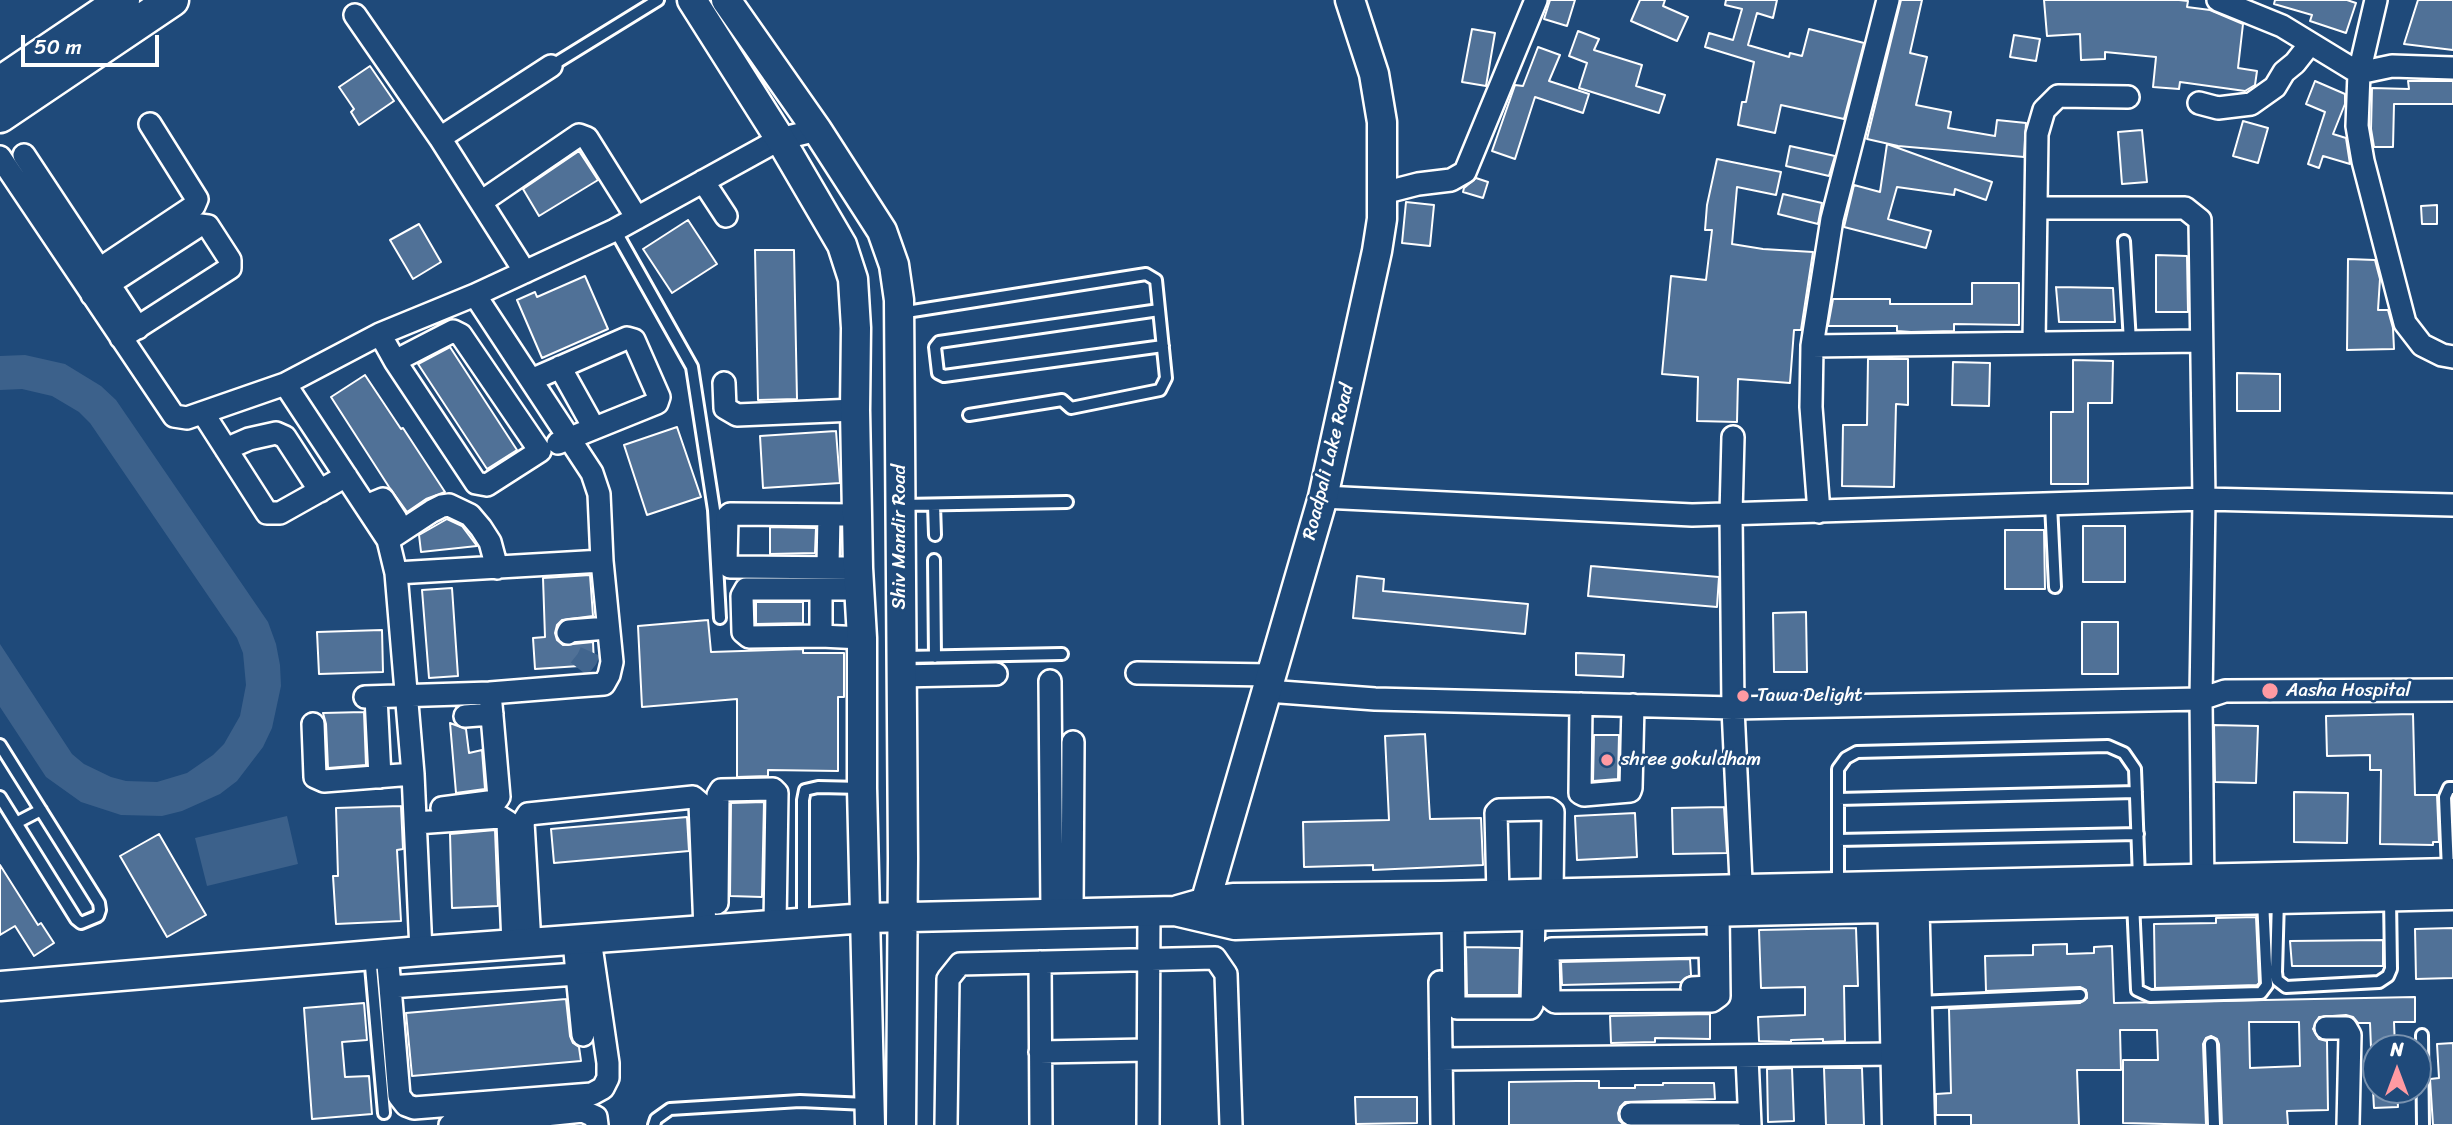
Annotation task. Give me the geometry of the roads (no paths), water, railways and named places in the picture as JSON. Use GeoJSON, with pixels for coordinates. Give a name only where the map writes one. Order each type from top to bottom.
{"type":"FeatureCollection","features":[{"type":"Feature","properties":{"kind":"main road"},"geometry":{"type":"LineString","coordinates":[[0,83],[123,0]]}},
{"type":"Feature","properties":{"kind":"main road"},"geometry":{"type":"LineString","coordinates":[[0,116],[172,0]]}},
{"type":"Feature","properties":{"kind":"street","name":"Shiv Mandir Road"},"geometry":{"type":"LineString","coordinates":[[692,0],[780,139],[842,245],[853,279],[870,1114]]}},
{"type":"Feature","properties":{"kind":"street","name":"Shiv Mandir Road"},"geometry":{"type":"LineString","coordinates":[[726,0],[817,130],[882,232],[894,265],[900,313],[901,1125]]}},
{"type":"Feature","properties":{"kind":"street","name":"Roadpali Lake Road"},"geometry":{"type":"LineString","coordinates":[[1183,910],[1269,683],[1323,497],[1377,251],[1383,193],[1382,122],[1374,74],[1350,0]]}},
{"type":"Feature","properties":{"kind":"street"},"geometry":{"type":"LineString","coordinates":[[1383,193],[1418,184],[1451,180],[1465,172],[1536,0]]}},
{"type":"Feature","properties":{"kind":"street"},"geometry":{"type":"LineString","coordinates":[[1819,512],[1811,407],[1812,346],[1832,219],[1888,0]]}},
{"type":"Feature","properties":{"kind":"street"},"geometry":{"type":"LineString","coordinates":[[2218,0],[2282,26],[2359,73],[2392,66],[2453,68]]}},
{"type":"Feature","properties":{"kind":"street"},"geometry":{"type":"LineString","coordinates":[[2376,0],[2359,73],[2357,126],[2362,161],[2405,323],[2421,345],[2453,357]]}},
{"type":"Feature","properties":{"kind":"street"},"geometry":{"type":"LineString","coordinates":[[355,15],[440,138],[525,272]]}},
{"type":"Feature","properties":{"kind":"street"},"geometry":{"type":"LineString","coordinates":[[2199,103],[2218,108],[2251,104],[2275,87],[2284,72],[2311,44]]}},
{"type":"Feature","properties":{"kind":"street"},"geometry":{"type":"LineString","coordinates":[[440,138],[551,66]]}},
{"type":"Feature","properties":{"kind":"street"},"geometry":{"type":"LineString","coordinates":[[2034,343],[2037,134],[2045,110],[2058,96],[2128,97]]}},
{"type":"Feature","properties":{"kind":"street"},"geometry":{"type":"LineString","coordinates":[[96,282],[194,205],[197,199],[150,124]]}},
{"type":"Feature","properties":{"kind":"street"},"geometry":{"type":"LineString","coordinates":[[24,155],[50,193],[96,282],[130,333],[174,416],[187,418],[285,384],[380,334],[475,295],[615,230],[780,139],[817,130]]}},
{"type":"Feature","properties":{"kind":"street"},"geometry":{"type":"LineString","coordinates":[[481,202],[579,135],[587,138],[637,218]]}},
{"type":"Feature","properties":{"kind":"street"},"geometry":{"type":"LineString","coordinates":[[0,157],[30,204],[96,282]]}},
{"type":"Feature","properties":{"kind":"street"},"geometry":{"type":"LineString","coordinates":[[703,181],[726,216]]}},
{"type":"Feature","properties":{"kind":"street"},"geometry":{"type":"LineString","coordinates":[[30,204],[50,193]]}},
{"type":"Feature","properties":{"kind":"street"},"geometry":{"type":"LineString","coordinates":[[2038,208],[2185,208],[2200,220],[2204,499],[2203,890]]}},
{"type":"Feature","properties":{"kind":"street"},"geometry":{"type":"LineString","coordinates":[[96,282],[200,225],[208,226],[230,260],[230,268],[130,333]]}},
{"type":"Feature","properties":{"kind":"street"},"geometry":{"type":"LineString","coordinates":[[464,716],[540,679],[578,678],[604,684],[612,662],[596,631],[602,561],[598,494],[592,473],[475,295]]}},
{"type":"Feature","properties":{"kind":"street"},"geometry":{"type":"LineString","coordinates":[[395,361],[453,331],[461,335],[540,451]]}},
{"type":"Feature","properties":{"kind":"street"},"geometry":{"type":"LineString","coordinates":[[380,334],[475,483],[487,485],[540,451],[568,437],[657,403],[659,397],[634,340],[627,338],[530,380]]}},
{"type":"Feature","properties":{"kind":"street"},"geometry":{"type":"LineString","coordinates":[[1812,346],[2201,341]]}},
{"type":"Feature","properties":{"kind":"street"},"geometry":{"type":"LineString","coordinates":[[560,367],[594,428]]}},
{"type":"Feature","properties":{"kind":"street"},"geometry":{"type":"LineString","coordinates":[[724,383],[725,408],[737,415],[855,410]]}},
{"type":"Feature","properties":{"kind":"street"},"geometry":{"type":"LineString","coordinates":[[285,384],[384,534],[396,573],[416,817],[421,951]]}},
{"type":"Feature","properties":{"kind":"street"},"geometry":{"type":"LineString","coordinates":[[203,413],[267,513],[280,513],[346,476]]}},
{"type":"Feature","properties":{"kind":"street"},"geometry":{"type":"LineString","coordinates":[[226,449],[249,439],[276,433],[285,437],[320,491]]}},
{"type":"Feature","properties":{"kind":"street"},"geometry":{"type":"LineString","coordinates":[[1692,988],[1709,987],[1711,983],[1710,949],[1705,946],[1552,949],[1548,954],[1549,997],[1555,1002],[1712,1001],[1720,996],[1734,904],[1731,514],[1733,437]]}},
{"type":"Feature","properties":{"kind":"street"},"geometry":{"type":"LineString","coordinates":[[1323,497],[1678,514],[2204,499],[2453,505]]}},
{"type":"Feature","properties":{"kind":"street"},"geometry":{"type":"LineString","coordinates":[[384,534],[449,505],[470,514],[490,542],[487,555]]}},
{"type":"Feature","properties":{"kind":"street"},"geometry":{"type":"LineString","coordinates":[[857,515],[730,514],[727,517],[726,564],[730,568],[828,567],[859,578]]}},
{"type":"Feature","properties":{"kind":"street"},"geometry":{"type":"LineString","coordinates":[[828,567],[829,515]]}},
{"type":"Feature","properties":{"kind":"street"},"geometry":{"type":"LineString","coordinates":[[396,573],[487,555],[602,561]]}},
{"type":"Feature","properties":{"kind":"street"},"geometry":{"type":"LineString","coordinates":[[859,578],[821,589],[746,589],[742,596],[743,632],[749,638],[862,638]]}},
{"type":"Feature","properties":{"kind":"street"},"geometry":{"type":"LineString","coordinates":[[821,589],[821,636]]}},
{"type":"Feature","properties":{"kind":"street"},"geometry":{"type":"LineString","coordinates":[[568,634],[569,631],[596,631]]}},
{"type":"Feature","properties":{"kind":"street"},"geometry":{"type":"LineString","coordinates":[[900,666],[996,674]]}},
{"type":"Feature","properties":{"kind":"street"},"geometry":{"type":"LineString","coordinates":[[1137,673],[1269,683],[1375,699],[1733,708],[2202,699],[2225,691],[2453,690]]}},
{"type":"Feature","properties":{"kind":"street"},"geometry":{"type":"LineString","coordinates":[[1050,681],[1062,913]]}},
{"type":"Feature","properties":{"kind":"street"},"geometry":{"type":"LineString","coordinates":[[380,776],[371,697],[491,704]]}},
{"type":"Feature","properties":{"kind":"street"},"geometry":{"type":"LineString","coordinates":[[416,817],[496,801],[499,797],[491,704]]}},
{"type":"Feature","properties":{"kind":"street"},"geometry":{"type":"LineString","coordinates":[[1581,704],[1580,793],[1584,795],[1630,791],[1633,705]]}},
{"type":"Feature","properties":{"kind":"street"},"geometry":{"type":"LineString","coordinates":[[313,724],[315,777],[324,780],[413,774]]}},
{"type":"Feature","properties":{"kind":"street"},"geometry":{"type":"LineString","coordinates":[[1062,913],[1073,742]]}},
{"type":"Feature","properties":{"kind":"street"},"geometry":{"type":"LineString","coordinates":[[711,930],[718,795],[721,790],[773,789],[777,793],[789,925]]}},
{"type":"Feature","properties":{"kind":"street"},"geometry":{"type":"LineString","coordinates":[[522,944],[523,822],[528,814],[693,797],[700,803],[711,930]]}},
{"type":"Feature","properties":{"kind":"street"},"geometry":{"type":"LineString","coordinates":[[1498,895],[1496,813],[1499,810],[1549,809],[1553,812],[1552,894]]}},
{"type":"Feature","properties":{"kind":"street"},"geometry":{"type":"LineString","coordinates":[[416,817],[500,817],[508,822],[522,944]]}},
{"type":"Feature","properties":{"kind":"street"},"geometry":{"type":"LineString","coordinates":[[2203,890],[2270,899],[2390,897],[2451,881]]}},
{"type":"Feature","properties":{"kind":"street"},"geometry":{"type":"LineString","coordinates":[[0,986],[866,918],[1183,910],[1235,925],[1444,911],[1534,916],[1903,897],[2451,881]]}},
{"type":"Feature","properties":{"kind":"street"},"geometry":{"type":"LineString","coordinates":[[1444,911],[1498,895],[1552,894],[1734,904],[1838,887],[1903,897]]}},
{"type":"Feature","properties":{"kind":"street"},"geometry":{"type":"LineString","coordinates":[[1903,897],[1917,1002],[1920,1125]]}},
{"type":"Feature","properties":{"kind":"street"},"geometry":{"type":"LineString","coordinates":[[1897,1125],[1896,1054],[1903,897]]}},
{"type":"Feature","properties":{"kind":"street"},"geometry":{"type":"LineString","coordinates":[[1147,1125],[1149,960],[1183,910]]}},
{"type":"Feature","properties":{"kind":"street"},"geometry":{"type":"LineString","coordinates":[[1444,911],[1454,1006],[1457,1008],[1530,1008],[1534,916]]}},
{"type":"Feature","properties":{"kind":"street"},"geometry":{"type":"LineString","coordinates":[[1442,1125],[1444,911]]}},
{"type":"Feature","properties":{"kind":"street"},"geometry":{"type":"LineString","coordinates":[[378,955],[390,988],[399,1096],[406,1105],[414,1108],[592,1094],[603,1088],[608,1078],[608,1063],[586,973],[582,940]]}},
{"type":"Feature","properties":{"kind":"street"},"geometry":{"type":"LineString","coordinates":[[946,1125],[948,979],[960,964],[1215,958],[1226,974],[1231,1125]]}},
{"type":"Feature","properties":{"kind":"street"},"geometry":{"type":"LineString","coordinates":[[1040,962],[1041,1125]]}},
{"type":"Feature","properties":{"kind":"street"},"geometry":{"type":"LineString","coordinates":[[390,988],[586,973]]}},
{"type":"Feature","properties":{"kind":"street"},"geometry":{"type":"LineString","coordinates":[[583,1035],[586,973]]}},
{"type":"Feature","properties":{"kind":"street"},"geometry":{"type":"LineString","coordinates":[[2326,1027],[2346,1027],[2350,1035],[2348,1125]]}},
{"type":"Feature","properties":{"kind":"street"},"geometry":{"type":"LineString","coordinates":[[1040,1052],[1148,1050]]}},
{"type":"Feature","properties":{"kind":"street"},"geometry":{"type":"LineString","coordinates":[[1441,1059],[1896,1054]]}},
{"type":"Feature","properties":{"kind":"street"},"geometry":{"type":"LineString","coordinates":[[1631,1114],[1750,1120],[1746,1057]]}},
{"type":"Feature","properties":{"kind":"street"},"geometry":{"type":"LineString","coordinates":[[450,1125],[583,1111],[596,1117],[597,1125]]}},
{"type":"Feature","properties":{"kind":"lane"},"geometry":{"type":"LineString","coordinates":[[551,66],[658,0]]}},
{"type":"Feature","properties":{"kind":"lane"},"geometry":{"type":"LineString","coordinates":[[615,230],[692,367],[714,510],[720,618]]}},
{"type":"Feature","properties":{"kind":"lane"},"geometry":{"type":"LineString","coordinates":[[2124,241],[2130,342]]}},
{"type":"Feature","properties":{"kind":"lane"},"geometry":{"type":"LineString","coordinates":[[900,313],[1146,274],[1156,280],[1166,378],[1160,390],[1071,408],[1062,400],[969,415]]}},
{"type":"Feature","properties":{"kind":"lane"},"geometry":{"type":"LineString","coordinates":[[1159,310],[939,342],[934,347],[938,373],[944,376],[1163,346]]}},
{"type":"Feature","properties":{"kind":"lane"},"geometry":{"type":"LineString","coordinates":[[900,505],[1067,502]]}},
{"type":"Feature","properties":{"kind":"lane"},"geometry":{"type":"LineString","coordinates":[[2052,504],[2055,587]]}},
{"type":"Feature","properties":{"kind":"lane"},"geometry":{"type":"LineString","coordinates":[[934,505],[935,535]]}},
{"type":"Feature","properties":{"kind":"lane"},"geometry":{"type":"LineString","coordinates":[[934,560],[935,657]]}},
{"type":"Feature","properties":{"kind":"lane"},"geometry":{"type":"LineString","coordinates":[[900,666],[935,657],[1062,654]]}},
{"type":"Feature","properties":{"kind":"lane"},"geometry":{"type":"LineString","coordinates":[[0,745],[99,903],[98,916],[81,923],[76,919],[0,797]]}},
{"type":"Feature","properties":{"kind":"lane"},"geometry":{"type":"LineString","coordinates":[[1838,887],[1838,769],[1846,758],[1857,752],[2108,746],[2124,753],[2136,769],[2137,990],[2150,996],[2261,993],[2267,985],[2270,899]]}},
{"type":"Feature","properties":{"kind":"lane"},"geometry":{"type":"LineString","coordinates":[[789,925],[805,790],[818,787],[862,788]]}},
{"type":"Feature","properties":{"kind":"lane"},"geometry":{"type":"LineString","coordinates":[[2451,881],[2445,797],[2449,788],[2453,788]]}},
{"type":"Feature","properties":{"kind":"lane"},"geometry":{"type":"LineString","coordinates":[[1838,799],[2136,792]]}},
{"type":"Feature","properties":{"kind":"lane"},"geometry":{"type":"LineString","coordinates":[[16,823],[41,810]]}},
{"type":"Feature","properties":{"kind":"lane"},"geometry":{"type":"LineString","coordinates":[[1838,840],[2138,834]]}},
{"type":"Feature","properties":{"kind":"lane"},"geometry":{"type":"LineString","coordinates":[[2270,899],[2277,980],[2286,986],[2379,982],[2388,976],[2391,970],[2390,897]]}},
{"type":"Feature","properties":{"kind":"lane"},"geometry":{"type":"LineString","coordinates":[[378,955],[384,1113]]}},
{"type":"Feature","properties":{"kind":"lane"},"geometry":{"type":"LineString","coordinates":[[1917,1002],[2080,995]]}},
{"type":"Feature","properties":{"kind":"lane"},"geometry":{"type":"LineString","coordinates":[[2211,1044],[2214,1125]]}},
{"type":"Feature","properties":{"kind":"lane"},"geometry":{"type":"LineString","coordinates":[[654,1125],[656,1119],[670,1109],[800,1101],[870,1114]]}},
{"type":"Feature","properties":{"kind":"lane"},"geometry":{"type":"LineString","coordinates":[[2423,1104],[2423,1125]]}},
{"type":"Feature","properties":{"kind":"tunnel"},"geometry":{"type":"LineString","coordinates":[[579,669],[591,650],[590,634]]}},
{"type":"Feature","properties":{"kind":"place","name":"Aasha Hospital"},"geometry":{"type":"Point","coordinates":[2270,691]}},
{"type":"Feature","properties":{"kind":"place","name":"Tawa Delight"},"geometry":{"type":"Point","coordinates":[1743,696]}},
{"type":"Feature","properties":{"kind":"place","name":"shree gokuldham"},"geometry":{"type":"Point","coordinates":[1607,760]}}]}
